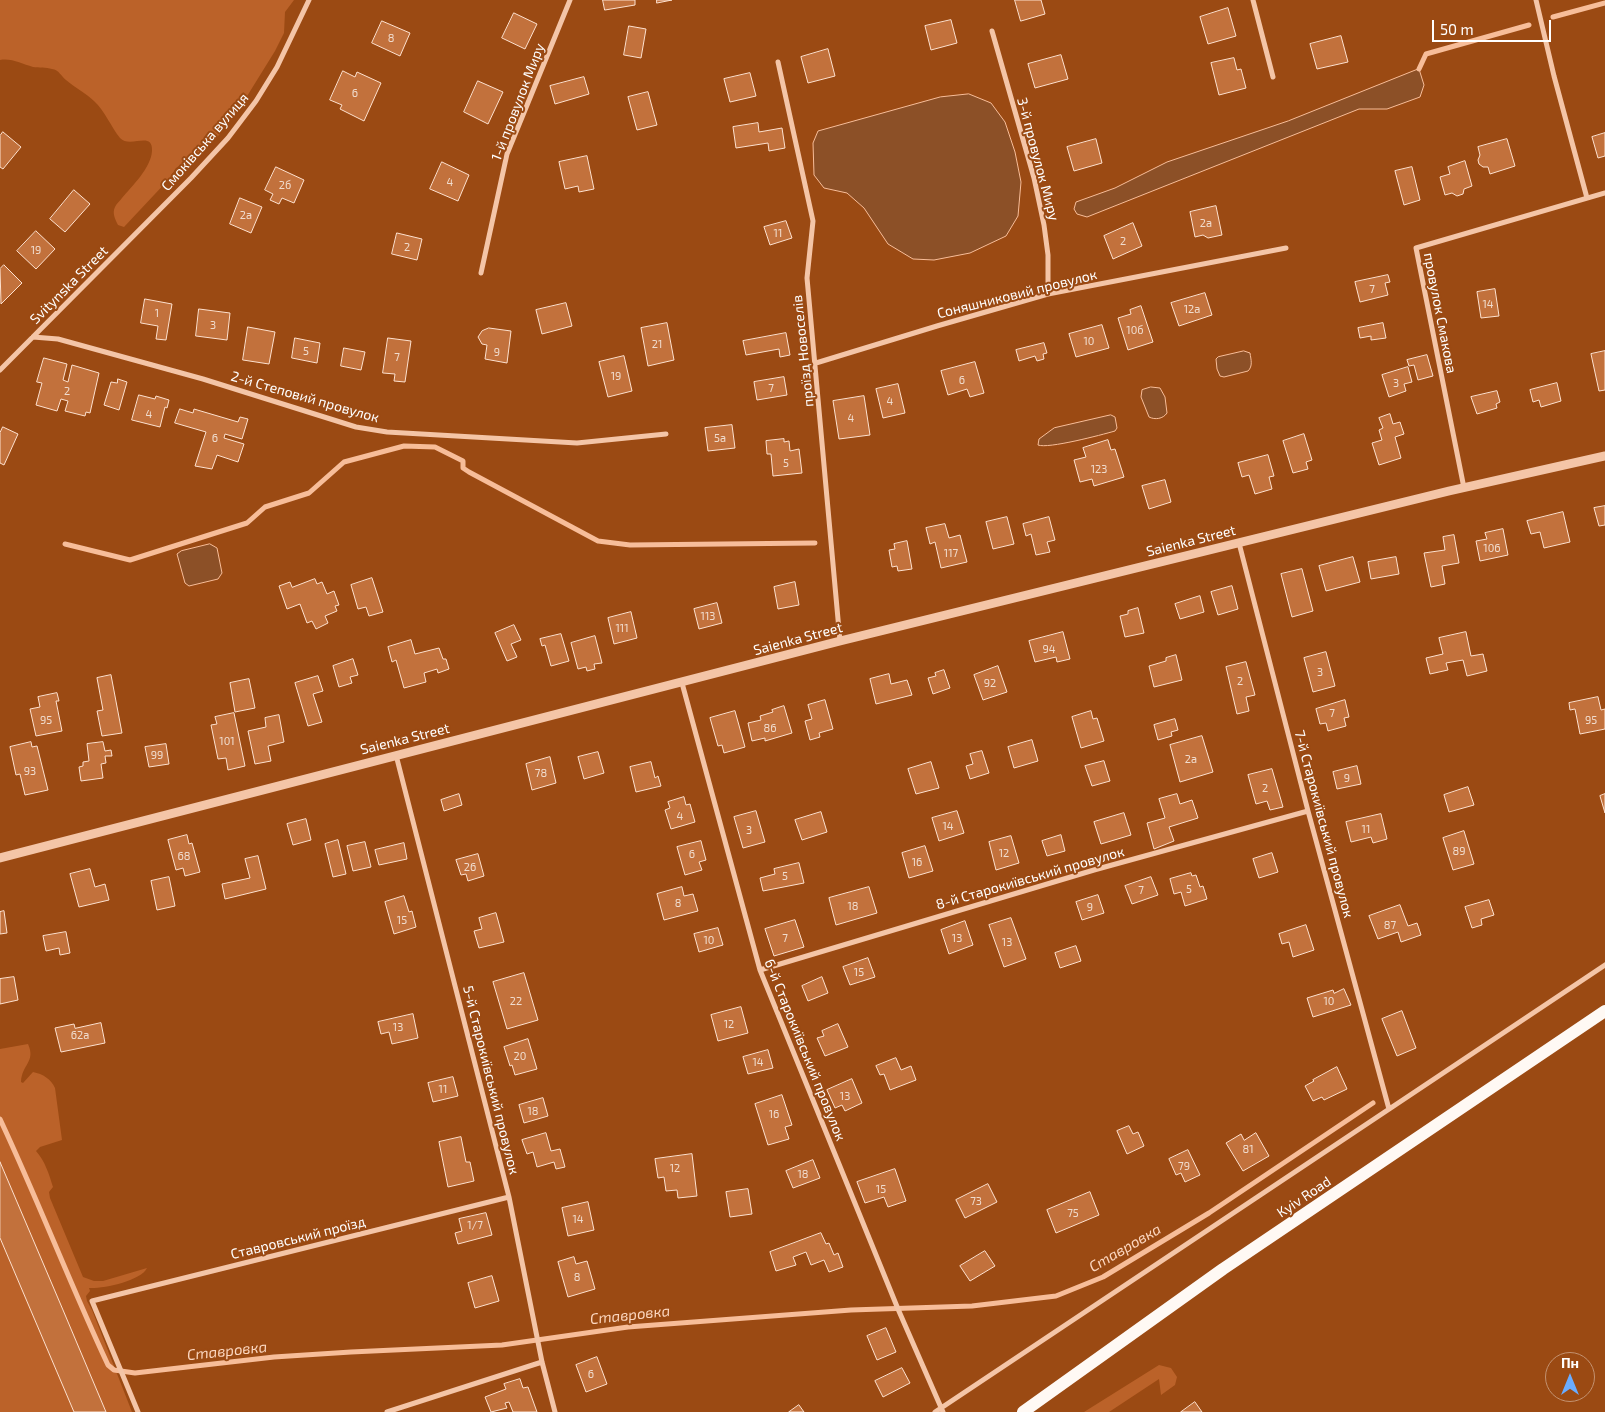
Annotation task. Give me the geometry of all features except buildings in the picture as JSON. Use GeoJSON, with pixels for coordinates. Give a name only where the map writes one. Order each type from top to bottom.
{"type":"FeatureCollection","features":[{"type":"Feature","properties":{"kind":"main road","name":"Kyiv Road"},"geometry":{"type":"LineString","coordinates":[[1023,1412],[1223,1269],[1605,1011]]}},
{"type":"Feature","properties":{"kind":"street","name":"Смоківська вулиця"},"geometry":{"type":"LineString","coordinates":[[154,216],[216,151],[256,101],[277,67],[309,0]]}},
{"type":"Feature","properties":{"kind":"street","name":"1-й провулок Миру"},"geometry":{"type":"LineString","coordinates":[[481,273],[507,154],[570,0]]}},
{"type":"Feature","properties":{"kind":"street"},"geometry":{"type":"LineString","coordinates":[[1253,0],[1274,77]]}},
{"type":"Feature","properties":{"kind":"street"},"geometry":{"type":"LineString","coordinates":[[1536,0],[1554,76],[1587,198]]}},
{"type":"Feature","properties":{"kind":"street","name":"3-й провулок Миру"},"geometry":{"type":"LineString","coordinates":[[992,31],[1034,178],[1048,255],[1048,294]]}},
{"type":"Feature","properties":{"kind":"street","name":"проїзд Новоселів"},"geometry":{"type":"LineString","coordinates":[[778,62],[813,221],[807,278],[840,642]]}},
{"type":"Feature","properties":{"kind":"street","name":"провулок Смакова"},"geometry":{"type":"LineString","coordinates":[[1464,488],[1416,248],[1605,193]]}},
{"type":"Feature","properties":{"kind":"street","name":"Svitynska Street"},"geometry":{"type":"LineString","coordinates":[[0,370],[154,216]]}},
{"type":"Feature","properties":{"kind":"street","name":"Соняшниковий провулок"},"geometry":{"type":"LineString","coordinates":[[816,363],[1048,294],[1286,248]]}},
{"type":"Feature","properties":{"kind":"street","name":"2-й Степовий провулок"},"geometry":{"type":"LineString","coordinates":[[33,337],[58,339],[203,379],[356,427],[387,432],[577,443],[666,434]]}},
{"type":"Feature","properties":{"kind":"street","name":"Saienka Street"},"geometry":{"type":"LineString","coordinates":[[0,858],[840,642],[1464,488],[1605,456]]}},
{"type":"Feature","properties":{"kind":"street","name":"7-й Старокиївський провулок"},"geometry":{"type":"LineString","coordinates":[[1239,543],[1308,811],[1388,1109]]}},
{"type":"Feature","properties":{"kind":"street","name":"6-й Старокиївський провулок"},"geometry":{"type":"LineString","coordinates":[[682,683],[760,970],[898,1309],[942,1410]]}},
{"type":"Feature","properties":{"kind":"street","name":"5-й Старокиївський провулок"},"geometry":{"type":"LineString","coordinates":[[396,755],[509,1197],[542,1362],[555,1412]]}},
{"type":"Feature","properties":{"kind":"street","name":"8-й Старокиївський провулок"},"geometry":{"type":"LineString","coordinates":[[760,970],[1094,870],[1308,811]]}},
{"type":"Feature","properties":{"kind":"street"},"geometry":{"type":"LineString","coordinates":[[935,1412],[942,1410],[1605,965]]}},
{"type":"Feature","properties":{"kind":"street","name":"Ставровський проїзд"},"geometry":{"type":"LineString","coordinates":[[138,1412],[92,1302],[509,1197]]}},
{"type":"Feature","properties":{"kind":"street"},"geometry":{"type":"LineString","coordinates":[[387,1412],[542,1362]]}},
{"type":"Feature","properties":{"kind":"shaded area"},"geometry":{"type":"Polygon","coordinates":[[[0,0],[294,0],[285,12],[284,33],[275,51],[236,114],[221,133],[201,153],[176,168],[169,179],[124,227],[118,225],[114,216],[114,209],[145,170],[151,157],[151,145],[145,141],[129,142],[120,138],[98,105],[56,71],[13,61],[0,60],[0,0]]]}},
{"type":"Feature","properties":{"kind":"shaded area"},"geometry":{"type":"Polygon","coordinates":[[[1419,69],[1424,85],[1420,97],[1387,109],[1359,109],[1087,217],[1077,214],[1074,209],[1076,202],[1115,188],[1167,162],[1288,121],[1419,69]]]}},
{"type":"Feature","properties":{"kind":"shaded area"},"geometry":{"type":"Polygon","coordinates":[[[969,94],[991,103],[1005,122],[1015,152],[1021,182],[1018,216],[1006,236],[970,253],[934,260],[913,259],[888,244],[864,208],[847,193],[824,188],[814,175],[813,143],[818,131],[940,97],[969,94]]]}},
{"type":"Feature","properties":{"kind":"shaded area"},"geometry":{"type":"Polygon","coordinates":[[[1244,351],[1250,353],[1250,369],[1224,377],[1220,376],[1216,359],[1244,351]]]}},
{"type":"Feature","properties":{"kind":"shaded area"},"geometry":{"type":"Polygon","coordinates":[[[1151,387],[1160,388],[1165,397],[1167,413],[1161,418],[1149,417],[1141,397],[1142,390],[1151,387]]]}},
{"type":"Feature","properties":{"kind":"shaded area"},"geometry":{"type":"Polygon","coordinates":[[[1111,415],[1115,417],[1117,428],[1115,431],[1052,445],[1038,445],[1039,439],[1054,428],[1111,415]]]}},
{"type":"Feature","properties":{"kind":"shaded area"},"geometry":{"type":"Polygon","coordinates":[[[210,544],[217,548],[222,573],[218,579],[189,586],[185,583],[177,554],[181,551],[210,544]]]}},
{"type":"Feature","properties":{"kind":"shaded area"},"geometry":{"type":"Polygon","coordinates":[[[28,1044],[30,1059],[21,1082],[23,1083],[33,1072],[46,1077],[51,1082],[55,1088],[62,1140],[40,1147],[36,1151],[48,1173],[53,1187],[49,1192],[50,1198],[83,1277],[94,1281],[103,1281],[147,1268],[137,1277],[129,1280],[111,1286],[89,1288],[90,1291],[86,1296],[132,1412],[106,1412],[0,1162],[0,1049],[28,1044]]]}},
{"type":"Feature","properties":{"kind":"shaded area"},"geometry":{"type":"Polygon","coordinates":[[[0,1238],[74,1412],[0,1412],[0,1238]]]}},
{"type":"Feature","properties":{"kind":"shaded area"},"geometry":{"type":"Polygon","coordinates":[[[1159,1365],[1171,1368],[1177,1377],[1175,1385],[1161,1395],[1159,1379],[1109,1412],[1084,1412],[1159,1365]]]}},
{"type":"Feature","properties":{"kind":"waterway"},"geometry":{"type":"LineString","coordinates":[[1553,17],[1605,3]]}},
{"type":"Feature","properties":{"kind":"waterway"},"geometry":{"type":"LineString","coordinates":[[1419,69],[1426,54],[1529,25]]}},
{"type":"Feature","properties":{"kind":"waterway"},"geometry":{"type":"LineString","coordinates":[[65,544],[130,560],[247,523],[265,507],[309,493],[344,462],[404,446],[435,447],[463,461],[463,468],[469,472],[598,541],[630,545],[815,543]]}},
{"type":"Feature","properties":{"kind":"waterway","name":"Ставровка"},"geometry":{"type":"LineString","coordinates":[[0,1119],[108,1365],[114,1370],[135,1373],[274,1357],[502,1345],[628,1327],[851,1310],[972,1306],[1056,1296],[1103,1277],[1209,1213],[1373,1103]]}}]}
